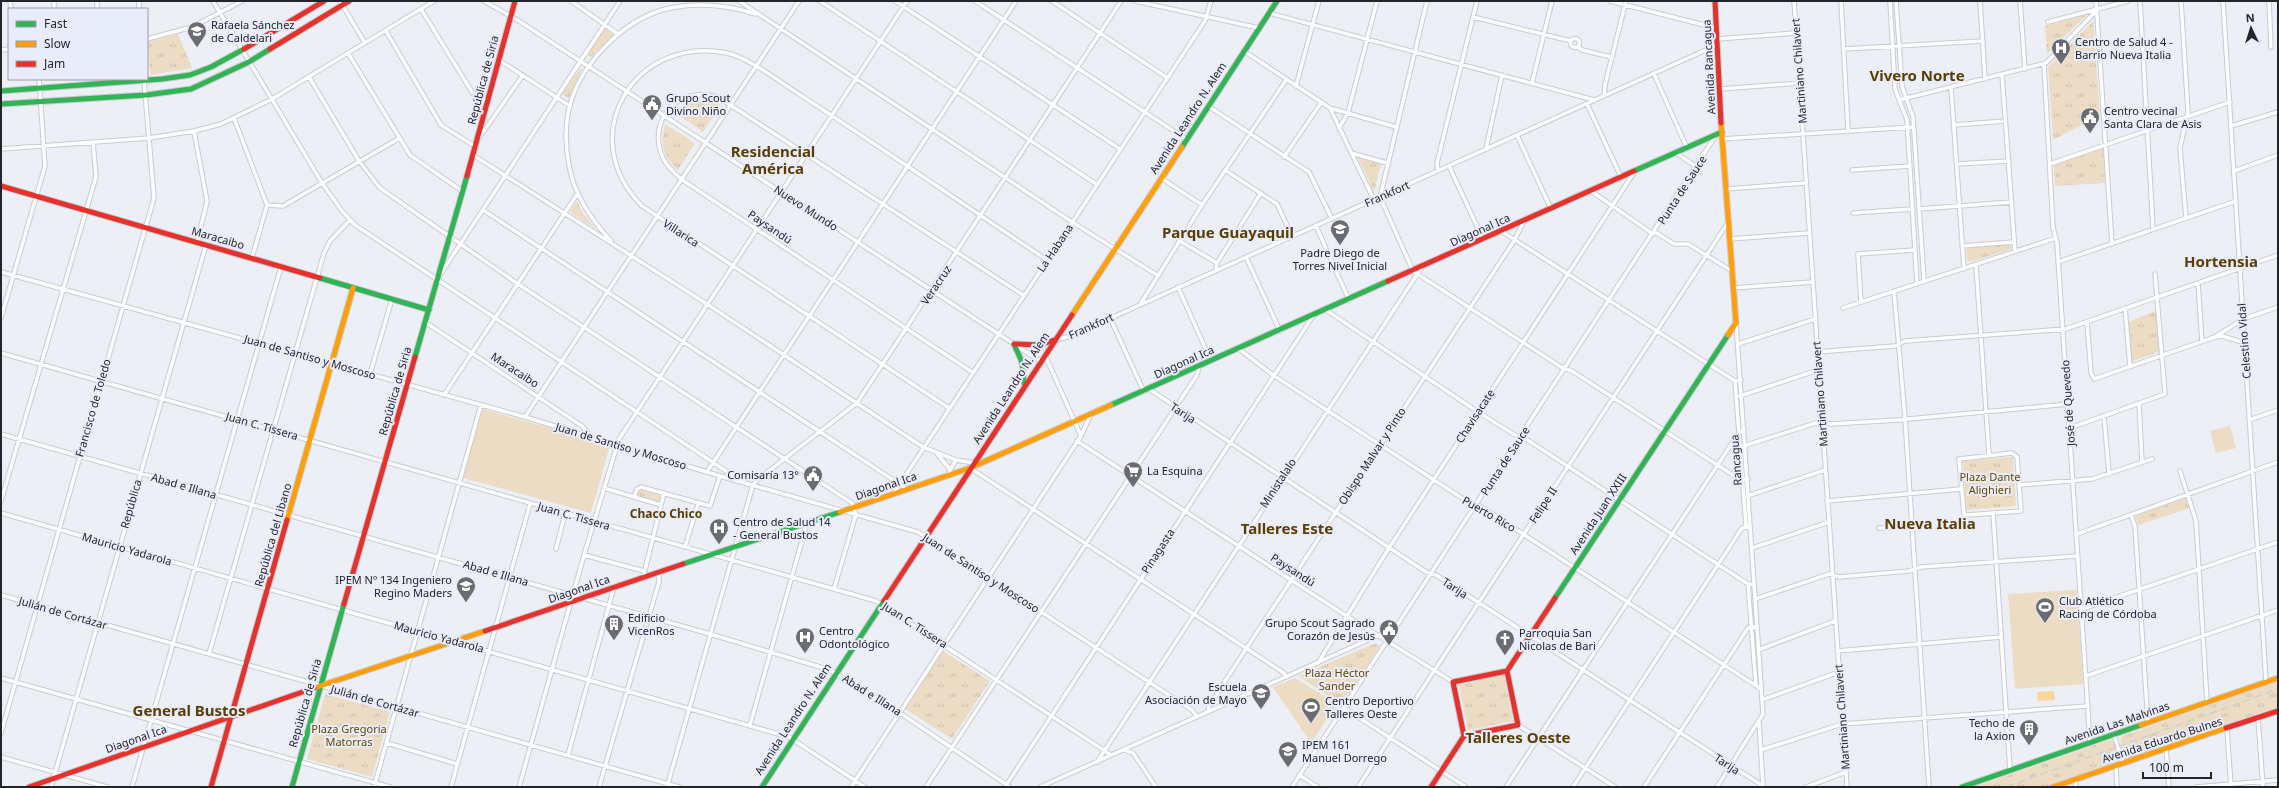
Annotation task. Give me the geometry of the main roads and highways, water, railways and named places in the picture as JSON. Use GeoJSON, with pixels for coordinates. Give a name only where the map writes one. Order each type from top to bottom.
{"type":"FeatureCollection","features":[{"type":"Feature","properties":{"kind":"main road"},"geometry":{"type":"LineString","coordinates":[[148,80],[178,78],[200,72],[242,50],[324,1]]}},
{"type":"Feature","properties":{"kind":"main road"},"geometry":{"type":"LineString","coordinates":[[1,104],[146,95],[191,89],[249,62],[341,3],[350,1]]}},
{"type":"Feature","properties":{"kind":"main road","name":"República de Siria"},"geometry":{"type":"LineString","coordinates":[[292,787],[436,281],[476,147],[487,101],[515,1]]}},
{"type":"Feature","properties":{"kind":"main road","name":"Avenida Leandro N. Alem"},"geometry":{"type":"LineString","coordinates":[[762,787],[881,603],[1277,1]]}},
{"type":"Feature","properties":{"kind":"main road","name":"Avenida Rancagua"},"geometry":{"type":"LineString","coordinates":[[1715,1],[1720,89],[1720,133]]}},
{"type":"Feature","properties":{"kind":"main road"},"geometry":{"type":"LineString","coordinates":[[1,91],[144,80]]}},
{"type":"Feature","properties":{"kind":"main road","name":"Rancagua"},"geometry":{"type":"LineString","coordinates":[[1720,133],[1722,139],[1736,323]]}},
{"type":"Feature","properties":{"kind":"main road","name":"Diagonal Ica"},"geometry":{"type":"LineString","coordinates":[[28,787],[54,775],[63,775],[320,686],[894,494],[950,473],[970,468],[1415,272],[1422,267],[1551,208],[1720,133]]}},
{"type":"Feature","properties":{"kind":"main road","name":"Maracaibo"},"geometry":{"type":"LineString","coordinates":[[1,186],[428,310]]}},
{"type":"Feature","properties":{"kind":"main road","name":"República del Libano"},"geometry":{"type":"LineString","coordinates":[[211,787],[353,288]]}},
{"type":"Feature","properties":{"kind":"main road","name":"Avenida Juan XXIII"},"geometry":{"type":"LineString","coordinates":[[1507,671],[1736,323]]}},
{"type":"Feature","properties":{"kind":"main road"},"geometry":{"type":"LineString","coordinates":[[1024,385],[1022,362],[1014,344],[1038,345],[1055,340]]}},
{"type":"Feature","properties":{"kind":"main road"},"geometry":{"type":"LineString","coordinates":[[1431,787],[1464,736],[1453,682],[1507,671],[1518,725],[1464,736]]}},
{"type":"Feature","properties":{"kind":"main road","name":"Avenida Las Malvinas"},"geometry":{"type":"LineString","coordinates":[[1962,787],[2278,678]]}},
{"type":"Feature","properties":{"kind":"main road","name":"Avenida Eduardo Bulnes"},"geometry":{"type":"LineString","coordinates":[[2053,787],[2278,711]]}},
{"type":"Feature","properties":{"kind":"railway"},"geometry":{"type":"LineString","coordinates":[[2006,787],[2278,689]]}},
{"type":"Feature","properties":{"kind":"place","name":"Rafaela Sánchez de Caldelari"},"geometry":{"type":"Point","coordinates":[197,48]}},
{"type":"Feature","properties":{"kind":"place","name":"Centro de Salud 4 - Barrio Nueva Italia"},"geometry":{"type":"Point","coordinates":[2061,65]}},
{"type":"Feature","properties":{"kind":"place","name":"Grupo Scout Divino Niño"},"geometry":{"type":"Point","coordinates":[652,121]}},
{"type":"Feature","properties":{"kind":"place","name":"Centro vecinal Santa Clara de Asis"},"geometry":{"type":"Point","coordinates":[2090,134]}},
{"type":"Feature","properties":{"kind":"place","name":"Padre Diego de Torres Nivel Inicial"},"geometry":{"type":"Point","coordinates":[1340,246]}},
{"type":"Feature","properties":{"kind":"place","name":"La Esquina"},"geometry":{"type":"Point","coordinates":[1133,488]}},
{"type":"Feature","properties":{"kind":"place","name":"Comisaría 13°"},"geometry":{"type":"Point","coordinates":[813,492]}},
{"type":"Feature","properties":{"kind":"place","name":"Centro de Salud 14 - General Bustos"},"geometry":{"type":"Point","coordinates":[719,545]}},
{"type":"Feature","properties":{"kind":"place","name":"IPEM Nº 134 Ingeniero Regino Maders"},"geometry":{"type":"Point","coordinates":[466,603]}},
{"type":"Feature","properties":{"kind":"place","name":"Club Atlético Racing de Córdoba"},"geometry":{"type":"Point","coordinates":[2045,624]}},
{"type":"Feature","properties":{"kind":"place","name":"Edificio VicenRos"},"geometry":{"type":"Point","coordinates":[614,641]}},
{"type":"Feature","properties":{"kind":"place","name":"Grupo Scout Sagrado Corazón de Jesús"},"geometry":{"type":"Point","coordinates":[1389,646]}},
{"type":"Feature","properties":{"kind":"place","name":"Centro Odontológico"},"geometry":{"type":"Point","coordinates":[805,654]}},
{"type":"Feature","properties":{"kind":"place","name":"Parroquia San Nicolas de Bari"},"geometry":{"type":"Point","coordinates":[1505,656]}},
{"type":"Feature","properties":{"kind":"place","name":"Escuela Asociación de Mayo"},"geometry":{"type":"Point","coordinates":[1261,710]}},
{"type":"Feature","properties":{"kind":"place","name":"Centro Deportivo Talleres Oeste"},"geometry":{"type":"Point","coordinates":[1311,724]}},
{"type":"Feature","properties":{"kind":"place","name":"Techo de la Axion"},"geometry":{"type":"Point","coordinates":[2029,746]}},
{"type":"Feature","properties":{"kind":"place","name":"IPEM 161 Manuel Dorrego"},"geometry":{"type":"Point","coordinates":[1288,768]}},
{"type":"Feature","properties":{"kind":"district","name":"Vivero Norte"},"geometry":{"type":"Point","coordinates":[1917,76]}},
{"type":"Feature","properties":{"kind":"district","name":"Residencial América"},"geometry":{"type":"Point","coordinates":[773,160]}},
{"type":"Feature","properties":{"kind":"district","name":"Parque Guayaquil"},"geometry":{"type":"Point","coordinates":[1228,233]}},
{"type":"Feature","properties":{"kind":"district","name":"Hortensia"},"geometry":{"type":"Point","coordinates":[2221,262]}},
{"type":"Feature","properties":{"kind":"district","name":"Chaco Chico"},"geometry":{"type":"Point","coordinates":[666,514]}},
{"type":"Feature","properties":{"kind":"district","name":"Nueva Italia"},"geometry":{"type":"Point","coordinates":[1930,524]}},
{"type":"Feature","properties":{"kind":"district","name":"Talleres Este"},"geometry":{"type":"Point","coordinates":[1287,529]}},
{"type":"Feature","properties":{"kind":"district","name":"General Bustos"},"geometry":{"type":"Point","coordinates":[189,711]}},
{"type":"Feature","properties":{"kind":"district","name":"Talleres Oeste"},"geometry":{"type":"Point","coordinates":[1518,738]}},
{"type":"Feature","properties":{"kind":"park label","name":"Plaza Dante Alighieri"},"geometry":{"type":"Point","coordinates":[1990,483]}},
{"type":"Feature","properties":{"kind":"park label","name":"Plaza Héctor Sander"},"geometry":{"type":"Point","coordinates":[1337,679]}},
{"type":"Feature","properties":{"kind":"park label","name":"Plaza Gregoria Matorras"},"geometry":{"type":"Point","coordinates":[349,735]}}]}
